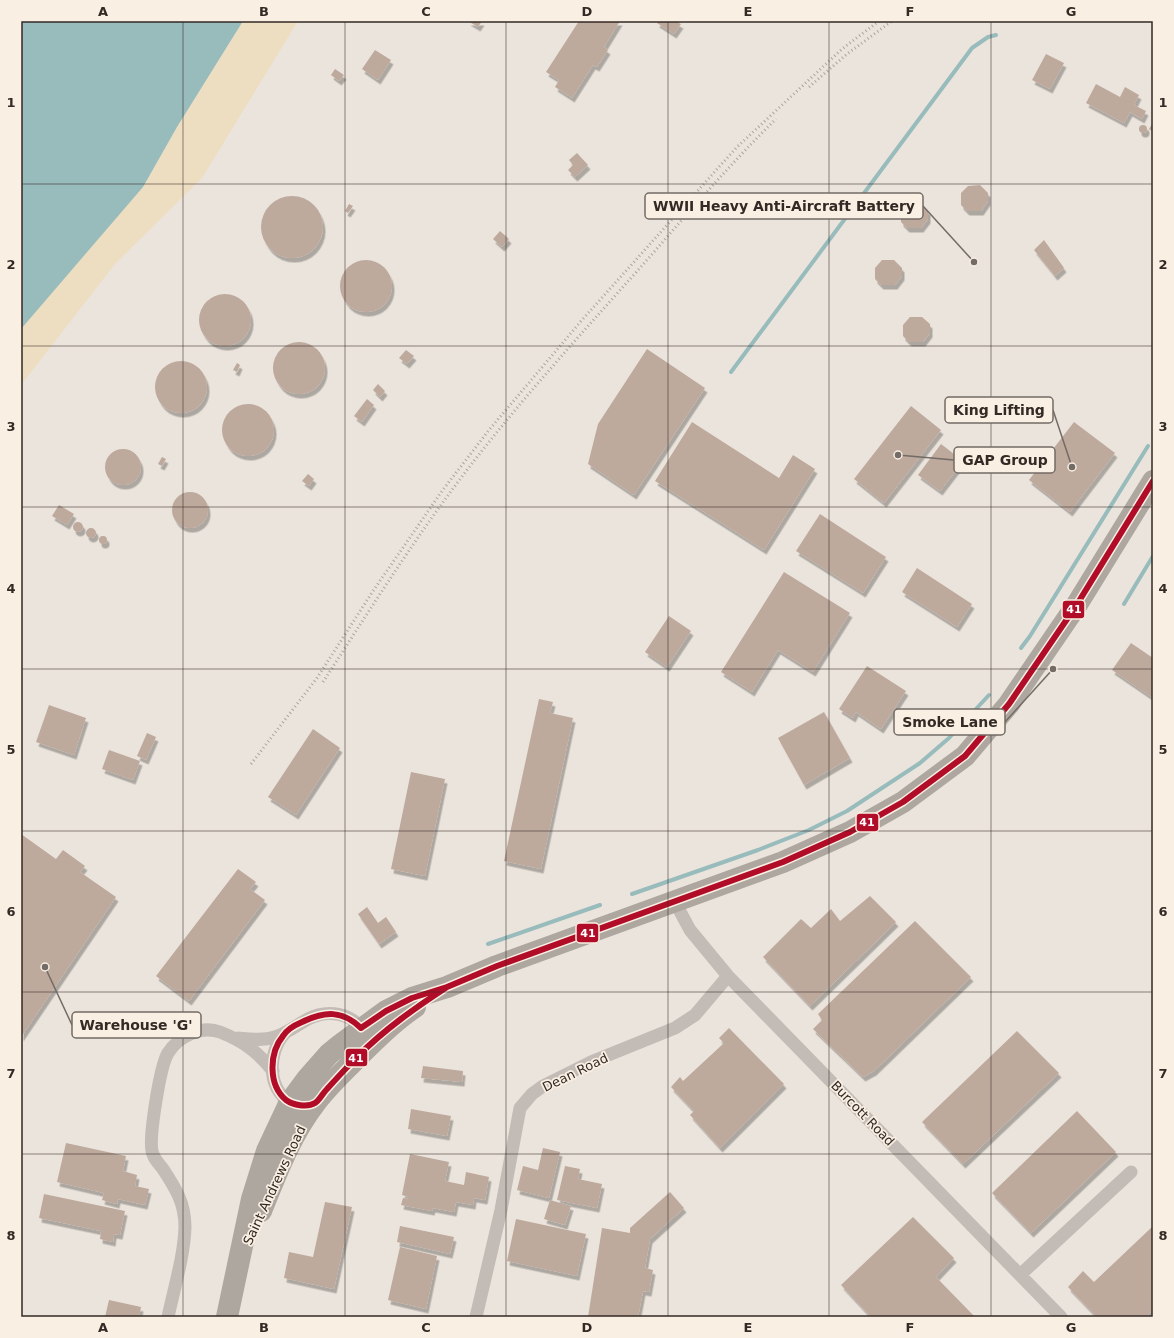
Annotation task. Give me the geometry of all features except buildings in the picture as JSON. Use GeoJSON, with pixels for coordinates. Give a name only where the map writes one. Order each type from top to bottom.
{"type":"FeatureCollection","features":[{"type":"Feature","properties":{"kind":"highway"},"geometry":{"type":"LineString","coordinates":[[447,987],[497,966],[784,862],[850,832],[903,802],[964,756],[1009,704],[1076,606],[1153,481]]}},
{"type":"Feature","properties":{"kind":"highway","name":"Saint Andrews Road"},"geometry":{"type":"LineString","coordinates":[[227,1317],[256,1183],[267,1151],[290,1102],[318,1066],[361,1028],[396,1005],[412,998],[447,987]]}},
{"type":"Feature","properties":{"kind":"highway","name":"Saint Andrews Road"},"geometry":{"type":"LineString","coordinates":[[240,1259],[290,1144],[302,1122],[315,1103],[363,1051],[412,1010],[447,987]]}},
{"type":"Feature","properties":{"kind":"street","name":"Burcott Road"},"geometry":{"type":"LineString","coordinates":[[675,902],[690,930],[728,976],[1061,1317]]}},
{"type":"Feature","properties":{"kind":"street","name":"Dean Road"},"geometry":{"type":"LineString","coordinates":[[476,1317],[502,1210],[520,1108],[532,1094],[543,1086],[592,1062],[675,1028],[695,1014],[728,976]]}},
{"type":"Feature","properties":{"kind":"street"},"geometry":{"type":"LineString","coordinates":[[236,1038],[263,1040],[285,1033],[316,1016],[336,1014],[346,1016],[361,1028],[365,1039],[363,1051]]}},
{"type":"Feature","properties":{"kind":"street"},"geometry":{"type":"LineString","coordinates":[[168,1317],[182,1252],[185,1228],[182,1202],[176,1189],[152,1153],[150,1142],[154,1111],[162,1070],[167,1054],[177,1042],[187,1034],[202,1031],[217,1031],[236,1038],[258,1054],[272,1072]]}},
{"type":"Feature","properties":{"kind":"street"},"geometry":{"type":"LineString","coordinates":[[285,1033],[279,1040],[273,1060],[272,1072],[277,1091],[282,1097],[296,1106],[315,1103]]}},
{"type":"Feature","properties":{"kind":"street"},"geometry":{"type":"LineString","coordinates":[[1020,1275],[1131,1172]]}},
{"type":"Feature","properties":{"kind":"sand"},"geometry":{"type":"Polygon","coordinates":[[[243,21],[298,21],[202,178],[115,264],[21,385],[21,284],[143,187],[177,127],[243,21]]]}},
{"type":"Feature","properties":{"kind":"water"},"geometry":{"type":"Polygon","coordinates":[[[21,21],[243,21],[177,127],[143,187],[21,329],[21,21]]]}},
{"type":"Feature","properties":{"kind":"waterway"},"geometry":{"type":"LineString","coordinates":[[731,372],[972,48],[988,37],[996,35]]}},
{"type":"Feature","properties":{"kind":"waterway"},"geometry":{"type":"LineString","coordinates":[[1021,648],[1030,636],[1148,446]]}},
{"type":"Feature","properties":{"kind":"waterway"},"geometry":{"type":"LineString","coordinates":[[1124,604],[1153,556]]}},
{"type":"Feature","properties":{"kind":"waterway"},"geometry":{"type":"LineString","coordinates":[[632,894],[758,850],[809,830],[847,811],[920,763],[949,738],[989,695]]}},
{"type":"Feature","properties":{"kind":"waterway"},"geometry":{"type":"LineString","coordinates":[[488,944],[600,905]]}},
{"type":"Feature","properties":{"kind":"railway"},"geometry":{"type":"LineString","coordinates":[[251,764],[317,678],[373,591],[442,491],[489,430],[582,320],[736,148],[842,49],[879,21]]}},
{"type":"Feature","properties":{"kind":"railway"},"geometry":{"type":"LineString","coordinates":[[809,87],[847,54],[892,21]]}},
{"type":"Feature","properties":{"kind":"railway"},"geometry":{"type":"LineString","coordinates":[[323,682],[416,540],[471,465],[517,407],[706,192],[776,119]]}},
{"type":"Feature","properties":{"kind":"transit line","name":"41"},"geometry":{"type":"LineString","coordinates":[[447,987],[497,966],[783,862],[850,832],[903,802],[965,756],[1009,704],[1076,606],[1153,481]]}},
{"type":"Feature","properties":{"kind":"transit line","name":"41"},"geometry":{"type":"LineString","coordinates":[[447,987],[412,1011],[368,1046],[350,1064],[318,1101],[312,1105],[304,1106],[292,1103],[280,1094],[273,1078],[273,1060],[278,1043],[291,1028],[310,1018],[326,1014],[340,1015],[354,1022],[361,1028],[386,1011],[412,998],[447,987]]}},
{"type":"Feature","properties":{"kind":"place","name":"WWII Heavy Anti-Aircraft Battery"},"geometry":{"type":"Point","coordinates":[974,262]}},
{"type":"Feature","properties":{"kind":"place","name":"GAP Group"},"geometry":{"type":"Point","coordinates":[898,455]}},
{"type":"Feature","properties":{"kind":"place","name":"King Lifting"},"geometry":{"type":"Point","coordinates":[1072,467]}},
{"type":"Feature","properties":{"kind":"place","name":"Smoke Lane"},"geometry":{"type":"Point","coordinates":[1053,669]}},
{"type":"Feature","properties":{"kind":"place","name":"Warehouse 'G'"},"geometry":{"type":"Point","coordinates":[45,967]}}]}
